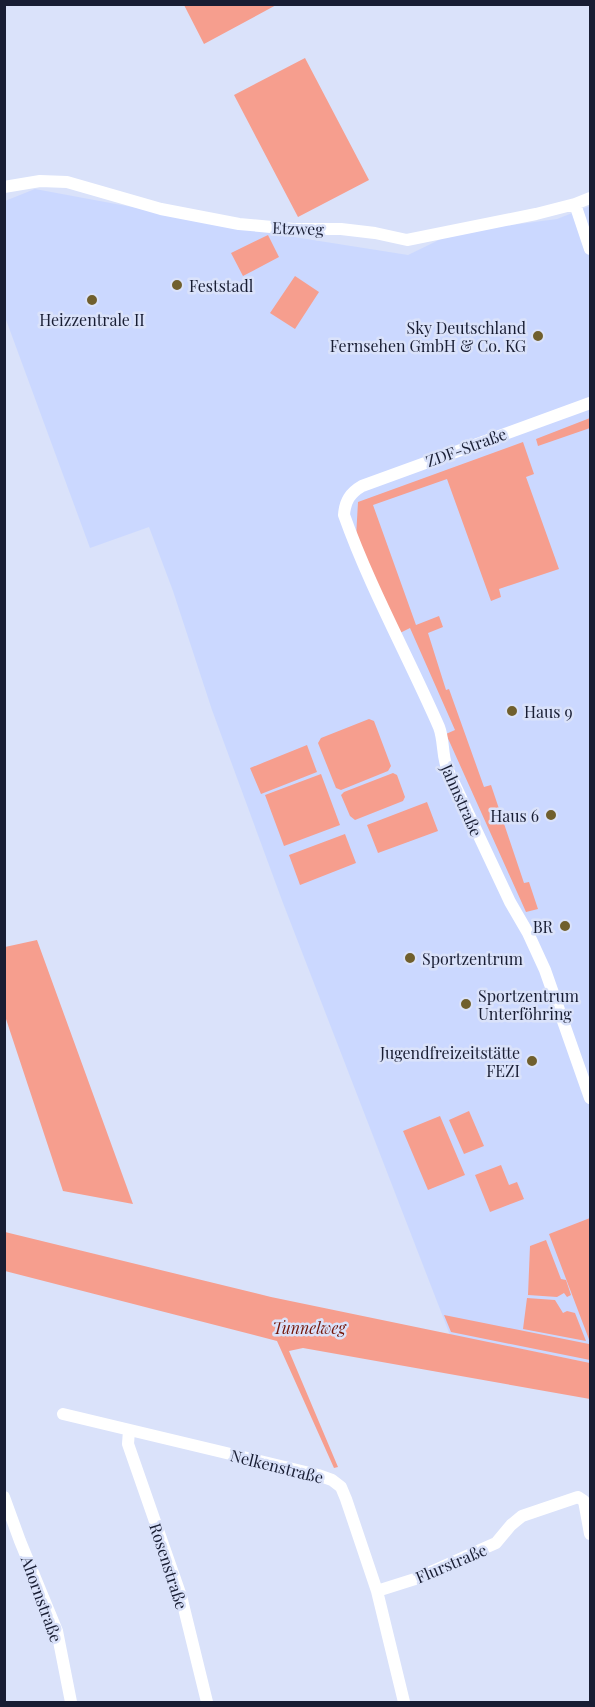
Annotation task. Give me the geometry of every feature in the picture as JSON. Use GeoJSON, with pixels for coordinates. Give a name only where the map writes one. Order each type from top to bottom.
{"type":"FeatureCollection","features":[{"type":"Feature","properties":{"kind":"street","name":"Etzweg"},"geometry":{"type":"LineString","coordinates":[[4,187],[39,181],[67,182],[161,209],[239,224],[293,229],[341,229],[407,240],[575,204],[591,198]]}},
{"type":"Feature","properties":{"kind":"street"},"geometry":{"type":"LineString","coordinates":[[575,204],[591,249]]}},
{"type":"Feature","properties":{"kind":"street","name":"ZDF-Straße"},"geometry":{"type":"LineString","coordinates":[[346,500],[353,491],[362,486],[591,403]]}},
{"type":"Feature","properties":{"kind":"street","name":"Jahnstraße"},"geometry":{"type":"LineString","coordinates":[[346,500],[344,515],[347,523],[391,626],[440,729],[443,759],[510,902],[528,933],[545,970],[591,1098]]}},
{"type":"Feature","properties":{"kind":"street","name":"Nelkenstraße"},"geometry":{"type":"LineString","coordinates":[[63,1414],[332,1480],[341,1487],[377,1591],[404,1702]]}},
{"type":"Feature","properties":{"kind":"street","name":"Rosenstraße"},"geometry":{"type":"LineString","coordinates":[[129,1430],[128,1444],[181,1596],[207,1702]]}},
{"type":"Feature","properties":{"kind":"street","name":"Ahornstraße"},"geometry":{"type":"LineString","coordinates":[[4,1497],[57,1631],[71,1702]]}},
{"type":"Feature","properties":{"kind":"street","name":"Flurstraße"},"geometry":{"type":"LineString","coordinates":[[377,1591],[415,1579],[496,1543],[522,1516],[578,1497],[584,1501],[591,1534]]}},
{"type":"Feature","properties":{"kind":"shaded area"},"geometry":{"type":"Polygon","coordinates":[[[35,189],[294,237],[408,255],[443,238],[475,230],[557,219],[590,206],[590,1363],[450,1335],[283,903],[212,710],[173,591],[149,527],[90,548],[5,317],[5,201],[35,189]]]}},
{"type":"Feature","properties":{"kind":"green space"},"geometry":{"type":"Polygon","coordinates":[[[184,4],[278,4],[204,44],[184,5],[184,4]]]}},
{"type":"Feature","properties":{"kind":"green space"},"geometry":{"type":"Polygon","coordinates":[[[305,58],[369,180],[298,217],[234,95],[305,58]]]}},
{"type":"Feature","properties":{"kind":"green space"},"geometry":{"type":"Polygon","coordinates":[[[268,235],[279,257],[243,276],[231,253],[268,235]]]}},
{"type":"Feature","properties":{"kind":"green space"},"geometry":{"type":"Polygon","coordinates":[[[295,276],[319,292],[295,329],[270,313],[295,276]]]}},
{"type":"Feature","properties":{"kind":"green space"},"geometry":{"type":"Polygon","coordinates":[[[590,418],[590,428],[538,446],[536,439],[590,418]]]}},
{"type":"Feature","properties":{"kind":"green space"},"geometry":{"type":"Polygon","coordinates":[[[523,442],[534,474],[526,477],[559,569],[499,589],[501,597],[491,601],[447,479],[373,505],[416,625],[439,616],[443,627],[428,633],[446,690],[449,689],[484,787],[491,785],[524,883],[529,882],[538,909],[526,912],[446,734],[455,730],[410,628],[400,633],[356,538],[358,502],[523,442]]]}},
{"type":"Feature","properties":{"kind":"green space"},"geometry":{"type":"Polygon","coordinates":[[[369,719],[374,721],[391,766],[388,771],[341,790],[336,788],[318,743],[321,738],[369,719]]]}},
{"type":"Feature","properties":{"kind":"green space"},"geometry":{"type":"Polygon","coordinates":[[[307,745],[317,772],[261,794],[250,768],[307,745]]]}},
{"type":"Feature","properties":{"kind":"green space"},"geometry":{"type":"Polygon","coordinates":[[[393,773],[397,775],[405,797],[403,801],[355,820],[350,816],[341,795],[344,792],[393,773]]]}},
{"type":"Feature","properties":{"kind":"green space"},"geometry":{"type":"Polygon","coordinates":[[[321,774],[340,825],[284,846],[265,795],[321,774]]]}},
{"type":"Feature","properties":{"kind":"green space"},"geometry":{"type":"Polygon","coordinates":[[[427,802],[438,831],[378,853],[367,825],[427,802]]]}},
{"type":"Feature","properties":{"kind":"green space"},"geometry":{"type":"Polygon","coordinates":[[[345,834],[356,863],[300,885],[289,855],[345,834]]]}},
{"type":"Feature","properties":{"kind":"green space"},"geometry":{"type":"Polygon","coordinates":[[[37,940],[133,1204],[63,1191],[5,1016],[5,947],[37,940]]]}},
{"type":"Feature","properties":{"kind":"green space"},"geometry":{"type":"Polygon","coordinates":[[[469,1111],[484,1146],[464,1154],[449,1120],[469,1111]]]}},
{"type":"Feature","properties":{"kind":"green space"},"geometry":{"type":"Polygon","coordinates":[[[440,1116],[465,1175],[428,1190],[403,1131],[440,1116]]]}},
{"type":"Feature","properties":{"kind":"green space"},"geometry":{"type":"Polygon","coordinates":[[[501,1165],[509,1185],[517,1182],[524,1199],[490,1212],[475,1175],[501,1165]]]}},
{"type":"Feature","properties":{"kind":"green space"},"geometry":{"type":"Polygon","coordinates":[[[590,1218],[590,1342],[549,1234],[590,1218]]]}},
{"type":"Feature","properties":{"kind":"green space","name":"Tunnelweg"},"geometry":{"type":"Polygon","coordinates":[[[5,1232],[271,1297],[590,1363],[590,1399],[303,1348],[289,1351],[338,1467],[334,1468],[277,1341],[5,1271],[5,1232]]]}},
{"type":"Feature","properties":{"kind":"green space"},"geometry":{"type":"Polygon","coordinates":[[[546,1240],[561,1279],[566,1280],[571,1295],[567,1297],[564,1293],[557,1297],[528,1295],[530,1246],[546,1240]]]}},
{"type":"Feature","properties":{"kind":"green space"},"geometry":{"type":"Polygon","coordinates":[[[527,1298],[555,1300],[563,1313],[567,1311],[575,1313],[586,1341],[523,1329],[527,1298]]]}},
{"type":"Feature","properties":{"kind":"green space"},"geometry":{"type":"Polygon","coordinates":[[[444,1315],[589,1344],[590,1360],[451,1332],[444,1315]]]}},
{"type":"Feature","properties":{"kind":"place","name":"Feststadl"},"geometry":{"type":"Point","coordinates":[177,285]}},
{"type":"Feature","properties":{"kind":"place","name":"Heizzentrale II"},"geometry":{"type":"Point","coordinates":[92,300]}},
{"type":"Feature","properties":{"kind":"place","name":"Sky Deutschland Fernsehen GmbH & Co. KG"},"geometry":{"type":"Point","coordinates":[538,336]}},
{"type":"Feature","properties":{"kind":"place","name":"Haus 9"},"geometry":{"type":"Point","coordinates":[512,711]}},
{"type":"Feature","properties":{"kind":"place","name":"Haus 6"},"geometry":{"type":"Point","coordinates":[551,815]}},
{"type":"Feature","properties":{"kind":"place","name":"BR"},"geometry":{"type":"Point","coordinates":[565,926]}},
{"type":"Feature","properties":{"kind":"place","name":"Sportzentrum"},"geometry":{"type":"Point","coordinates":[410,958]}},
{"type":"Feature","properties":{"kind":"place","name":"Sportzentrum Unterföhring"},"geometry":{"type":"Point","coordinates":[466,1004]}},
{"type":"Feature","properties":{"kind":"place","name":"Jugendfreizeitstätte FEZI"},"geometry":{"type":"Point","coordinates":[532,1061]}}]}
